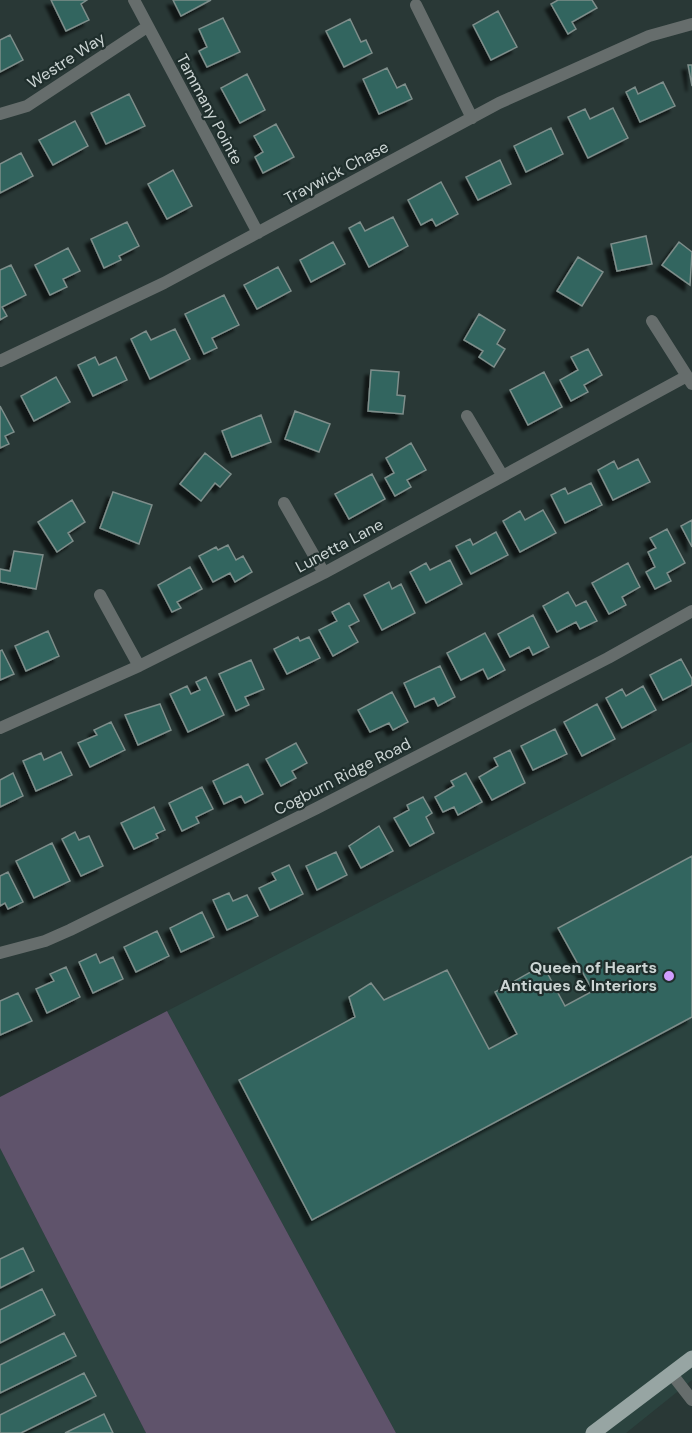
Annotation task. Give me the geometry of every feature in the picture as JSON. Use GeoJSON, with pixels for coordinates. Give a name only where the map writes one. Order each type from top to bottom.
{"type":"FeatureCollection","features":[{"type":"Feature","properties":{"kind":"main road"},"geometry":{"type":"LineString","coordinates":[[592,1433],[692,1358]]}},
{"type":"Feature","properties":{"kind":"street","name":"Tammany Pointe"},"geometry":{"type":"LineString","coordinates":[[134,0],[258,233]]}},
{"type":"Feature","properties":{"kind":"street"},"geometry":{"type":"LineString","coordinates":[[416,5],[472,118]]}},
{"type":"Feature","properties":{"kind":"street","name":"Traywick Chase"},"geometry":{"type":"LineString","coordinates":[[0,361],[164,283],[472,118],[649,36],[692,24]]}},
{"type":"Feature","properties":{"kind":"street","name":"Westre Way"},"geometry":{"type":"LineString","coordinates":[[0,114],[27,106],[147,27]]}},
{"type":"Feature","properties":{"kind":"street"},"geometry":{"type":"LineString","coordinates":[[652,321],[690,380]]}},
{"type":"Feature","properties":{"kind":"street","name":"Lunetta Lane"},"geometry":{"type":"LineString","coordinates":[[0,728],[138,666],[324,573],[502,474],[690,380]]}},
{"type":"Feature","properties":{"kind":"street"},"geometry":{"type":"LineString","coordinates":[[467,416],[502,474]]}},
{"type":"Feature","properties":{"kind":"street"},"geometry":{"type":"LineString","coordinates":[[284,503],[324,573]]}},
{"type":"Feature","properties":{"kind":"street"},"geometry":{"type":"LineString","coordinates":[[100,595],[138,666]]}},
{"type":"Feature","properties":{"kind":"street","name":"Cogburn Ridge Road"},"geometry":{"type":"LineString","coordinates":[[0,953],[70,930],[316,808],[608,658],[692,611]]}},
{"type":"Feature","properties":{"kind":"street"},"geometry":{"type":"LineString","coordinates":[[671,1373],[692,1400]]}},
{"type":"Feature","properties":{"kind":"shaded area"},"geometry":{"type":"Polygon","coordinates":[[[692,742],[692,1380],[626,1433],[396,1433],[167,1011],[692,742]]]}},
{"type":"Feature","properties":{"kind":"shaded area"},"geometry":{"type":"Polygon","coordinates":[[[167,1011],[396,1433],[146,1433],[0,1148],[0,1097],[167,1011]]]}},
{"type":"Feature","properties":{"kind":"shaded area"},"geometry":{"type":"Polygon","coordinates":[[[0,1148],[146,1433],[0,1433],[0,1148]]]}},
{"type":"Feature","properties":{"kind":"building"},"geometry":{"type":"Polygon","coordinates":[[[51,0],[87,0],[81,4],[89,20],[66,31],[51,0]]]}},
{"type":"Feature","properties":{"kind":"building"},"geometry":{"type":"Polygon","coordinates":[[[173,0],[211,0],[181,16],[173,0]]]}},
{"type":"Feature","properties":{"kind":"building"},"geometry":{"type":"Polygon","coordinates":[[[558,0],[592,0],[597,8],[572,22],[576,29],[568,34],[551,4],[558,0]]]}},
{"type":"Feature","properties":{"kind":"building"},"geometry":{"type":"Polygon","coordinates":[[[498,11],[517,47],[491,60],[473,25],[498,11]]]}},
{"type":"Feature","properties":{"kind":"building"},"geometry":{"type":"Polygon","coordinates":[[[223,18],[240,52],[207,67],[199,51],[207,47],[199,29],[223,18]]]}},
{"type":"Feature","properties":{"kind":"building"},"geometry":{"type":"Polygon","coordinates":[[[350,19],[361,42],[366,40],[372,53],[344,67],[326,31],[350,19]]]}},
{"type":"Feature","properties":{"kind":"building"},"geometry":{"type":"Polygon","coordinates":[[[10,35],[23,60],[0,72],[0,40],[10,35]]]}},
{"type":"Feature","properties":{"kind":"building"},"geometry":{"type":"Polygon","coordinates":[[[688,65],[692,65],[692,86],[688,65]]]}},
{"type":"Feature","properties":{"kind":"building"},"geometry":{"type":"Polygon","coordinates":[[[387,68],[397,88],[405,84],[412,99],[379,114],[363,79],[387,68]]]}},
{"type":"Feature","properties":{"kind":"building"},"geometry":{"type":"Polygon","coordinates":[[[247,74],[265,110],[240,123],[221,88],[247,74]]]}},
{"type":"Feature","properties":{"kind":"building"},"geometry":{"type":"Polygon","coordinates":[[[663,82],[675,106],[640,122],[626,92],[635,87],[638,94],[663,82]]]}},
{"type":"Feature","properties":{"kind":"building"},"geometry":{"type":"Polygon","coordinates":[[[129,94],[145,126],[106,144],[91,113],[129,94]]]}},
{"type":"Feature","properties":{"kind":"building"},"geometry":{"type":"Polygon","coordinates":[[[613,108],[628,138],[588,158],[568,117],[585,109],[590,119],[613,108]]]}},
{"type":"Feature","properties":{"kind":"building"},"geometry":{"type":"Polygon","coordinates":[[[75,121],[88,146],[53,165],[39,140],[75,121]]]}},
{"type":"Feature","properties":{"kind":"building"},"geometry":{"type":"Polygon","coordinates":[[[276,124],[294,157],[263,173],[255,157],[263,152],[254,136],[276,124]]]}},
{"type":"Feature","properties":{"kind":"building"},"geometry":{"type":"Polygon","coordinates":[[[551,128],[563,154],[526,172],[514,146],[551,128]]]}},
{"type":"Feature","properties":{"kind":"building"},"geometry":{"type":"Polygon","coordinates":[[[21,153],[33,176],[0,193],[0,164],[21,153]]]}},
{"type":"Feature","properties":{"kind":"building"},"geometry":{"type":"Polygon","coordinates":[[[500,160],[511,184],[478,200],[466,177],[500,160]]]}},
{"type":"Feature","properties":{"kind":"building"},"geometry":{"type":"Polygon","coordinates":[[[173,170],[192,206],[167,219],[148,184],[173,170]]]}},
{"type":"Feature","properties":{"kind":"building"},"geometry":{"type":"Polygon","coordinates":[[[441,182],[458,214],[436,226],[432,219],[421,225],[408,200],[441,182]]]}},
{"type":"Feature","properties":{"kind":"building"},"geometry":{"type":"Polygon","coordinates":[[[393,217],[408,246],[369,267],[349,228],[360,222],[365,231],[393,217]]]}},
{"type":"Feature","properties":{"kind":"building"},"geometry":{"type":"Polygon","coordinates":[[[127,222],[139,246],[119,256],[121,260],[104,268],[91,239],[127,222]]]}},
{"type":"Feature","properties":{"kind":"building"},"geometry":{"type":"Polygon","coordinates":[[[646,236],[652,264],[617,271],[611,244],[646,236]]]}},
{"type":"Feature","properties":{"kind":"building"},"geometry":{"type":"Polygon","coordinates":[[[333,242],[345,264],[311,282],[300,260],[333,242]]]}},
{"type":"Feature","properties":{"kind":"building"},"geometry":{"type":"Polygon","coordinates":[[[679,242],[692,252],[690,285],[662,265],[679,242]]]}},
{"type":"Feature","properties":{"kind":"building"},"geometry":{"type":"Polygon","coordinates":[[[68,248],[80,271],[63,279],[67,287],[50,295],[35,265],[68,248]]]}},
{"type":"Feature","properties":{"kind":"building"},"geometry":{"type":"Polygon","coordinates":[[[578,257],[603,272],[582,306],[557,291],[578,257]]]}},
{"type":"Feature","properties":{"kind":"building"},"geometry":{"type":"Polygon","coordinates":[[[11,265],[26,295],[2,307],[7,316],[0,320],[0,270],[11,265]]]}},
{"type":"Feature","properties":{"kind":"building"},"geometry":{"type":"Polygon","coordinates":[[[278,267],[291,291],[257,309],[244,285],[278,267]]]}},
{"type":"Feature","properties":{"kind":"building"},"geometry":{"type":"Polygon","coordinates":[[[224,295],[239,325],[212,338],[217,348],[204,354],[185,314],[224,295]]]}},
{"type":"Feature","properties":{"kind":"building"},"geometry":{"type":"Polygon","coordinates":[[[479,314],[505,330],[497,344],[505,349],[494,367],[479,357],[483,351],[464,340],[479,314]]]}},
{"type":"Feature","properties":{"kind":"building"},"geometry":{"type":"Polygon","coordinates":[[[175,329],[190,359],[150,379],[131,339],[146,331],[151,340],[175,329]]]}},
{"type":"Feature","properties":{"kind":"building"},"geometry":{"type":"Polygon","coordinates":[[[588,349],[602,375],[584,385],[588,392],[571,401],[560,380],[578,370],[571,357],[588,349]]]}},
{"type":"Feature","properties":{"kind":"building"},"geometry":{"type":"Polygon","coordinates":[[[95,357],[99,365],[116,357],[127,380],[93,396],[78,365],[95,357]]]}},
{"type":"Feature","properties":{"kind":"building"},"geometry":{"type":"Polygon","coordinates":[[[371,370],[399,372],[397,395],[405,396],[403,414],[368,411],[371,370]]]}},
{"type":"Feature","properties":{"kind":"building"},"geometry":{"type":"Polygon","coordinates":[[[544,372],[562,407],[528,425],[510,390],[544,372]]]}},
{"type":"Feature","properties":{"kind":"building"},"geometry":{"type":"Polygon","coordinates":[[[56,377],[70,402],[34,421],[21,396],[56,377]]]}},
{"type":"Feature","properties":{"kind":"building"},"geometry":{"type":"Polygon","coordinates":[[[0,406],[14,432],[5,436],[9,444],[0,448],[0,406]]]}},
{"type":"Feature","properties":{"kind":"building"},"geometry":{"type":"Polygon","coordinates":[[[295,411],[330,424],[319,452],[285,439],[295,411]]]}},
{"type":"Feature","properties":{"kind":"building"},"geometry":{"type":"Polygon","coordinates":[[[261,415],[271,442],[232,457],[222,431],[261,415]]]}},
{"type":"Feature","properties":{"kind":"building"},"geometry":{"type":"Polygon","coordinates":[[[411,443],[426,470],[407,480],[411,487],[395,496],[385,478],[394,473],[386,458],[411,443]]]}},
{"type":"Feature","properties":{"kind":"building"},"geometry":{"type":"Polygon","coordinates":[[[205,453],[231,474],[220,487],[215,483],[201,501],[180,484],[205,453]]]}},
{"type":"Feature","properties":{"kind":"building"},"geometry":{"type":"Polygon","coordinates":[[[638,459],[650,482],[613,500],[598,470],[614,461],[618,469],[638,459]]]}},
{"type":"Feature","properties":{"kind":"building"},"geometry":{"type":"Polygon","coordinates":[[[372,474],[385,499],[349,519],[335,494],[372,474]]]}},
{"type":"Feature","properties":{"kind":"building"},"geometry":{"type":"Polygon","coordinates":[[[591,483],[602,505],[565,523],[551,495],[565,488],[568,494],[591,483]]]}},
{"type":"Feature","properties":{"kind":"building"},"geometry":{"type":"Polygon","coordinates":[[[113,492],[152,505],[139,544],[100,528],[113,492]]]}},
{"type":"Feature","properties":{"kind":"building"},"geometry":{"type":"Polygon","coordinates":[[[72,500],[85,522],[68,533],[73,541],[57,552],[38,522],[72,500]]]}},
{"type":"Feature","properties":{"kind":"building"},"geometry":{"type":"Polygon","coordinates":[[[543,510],[556,533],[520,552],[503,521],[520,511],[525,520],[543,510]]]}},
{"type":"Feature","properties":{"kind":"building"},"geometry":{"type":"Polygon","coordinates":[[[692,520],[692,547],[681,526],[692,520]]]}},
{"type":"Feature","properties":{"kind":"building"},"geometry":{"type":"Polygon","coordinates":[[[667,529],[685,563],[667,573],[671,581],[655,589],[646,572],[655,567],[648,552],[656,548],[650,538],[667,529]]]}},
{"type":"Feature","properties":{"kind":"building"},"geometry":{"type":"Polygon","coordinates":[[[496,532],[508,555],[471,574],[456,546],[470,539],[473,545],[496,532]]]}},
{"type":"Feature","properties":{"kind":"building"},"geometry":{"type":"Polygon","coordinates":[[[228,545],[236,560],[243,556],[252,572],[235,582],[230,573],[213,582],[199,556],[216,547],[218,550],[228,545]]]}},
{"type":"Feature","properties":{"kind":"building"},"geometry":{"type":"Polygon","coordinates":[[[14,551],[43,555],[36,589],[0,582],[0,569],[10,571],[14,551]]]}},
{"type":"Feature","properties":{"kind":"building"},"geometry":{"type":"Polygon","coordinates":[[[450,560],[462,584],[426,603],[410,572],[426,563],[430,570],[450,560]]]}},
{"type":"Feature","properties":{"kind":"building"},"geometry":{"type":"Polygon","coordinates":[[[628,563],[640,587],[622,597],[626,605],[609,614],[592,583],[628,563]]]}},
{"type":"Feature","properties":{"kind":"building"},"geometry":{"type":"Polygon","coordinates":[[[190,567],[202,589],[177,602],[181,608],[172,612],[158,585],[190,567]]]}},
{"type":"Feature","properties":{"kind":"building"},"geometry":{"type":"Polygon","coordinates":[[[389,582],[392,589],[401,584],[415,613],[382,630],[364,595],[389,582]]]}},
{"type":"Feature","properties":{"kind":"building"},"geometry":{"type":"Polygon","coordinates":[[[568,592],[576,606],[586,601],[597,621],[580,629],[576,622],[557,632],[543,606],[568,592]]]}},
{"type":"Feature","properties":{"kind":"building"},"geometry":{"type":"Polygon","coordinates":[[[349,603],[359,621],[349,626],[358,642],[333,656],[319,630],[337,621],[332,612],[349,603]]]}},
{"type":"Feature","properties":{"kind":"building"},"geometry":{"type":"Polygon","coordinates":[[[533,615],[549,647],[533,655],[529,647],[510,657],[498,634],[533,615]]]}},
{"type":"Feature","properties":{"kind":"building"},"geometry":{"type":"Polygon","coordinates":[[[48,631],[59,656],[26,671],[15,646],[48,631]]]}},
{"type":"Feature","properties":{"kind":"building"},"geometry":{"type":"Polygon","coordinates":[[[485,633],[505,670],[488,679],[483,669],[461,680],[447,653],[485,633]]]}},
{"type":"Feature","properties":{"kind":"building"},"geometry":{"type":"Polygon","coordinates":[[[298,637],[300,641],[309,637],[320,658],[287,674],[274,649],[298,637]]]}},
{"type":"Feature","properties":{"kind":"building"},"geometry":{"type":"Polygon","coordinates":[[[2,650],[14,674],[0,680],[0,651],[2,650]]]}},
{"type":"Feature","properties":{"kind":"building"},"geometry":{"type":"Polygon","coordinates":[[[681,659],[692,679],[692,685],[663,700],[650,675],[681,659]]]}},
{"type":"Feature","properties":{"kind":"building"},"geometry":{"type":"Polygon","coordinates":[[[251,660],[264,689],[245,697],[249,705],[236,711],[219,674],[251,660]]]}},
{"type":"Feature","properties":{"kind":"building"},"geometry":{"type":"Polygon","coordinates":[[[440,666],[455,697],[438,706],[434,698],[415,707],[404,683],[440,666]]]}},
{"type":"Feature","properties":{"kind":"building"},"geometry":{"type":"Polygon","coordinates":[[[206,677],[224,715],[188,732],[170,694],[187,686],[191,694],[200,690],[196,682],[206,677]]]}},
{"type":"Feature","properties":{"kind":"building"},"geometry":{"type":"Polygon","coordinates":[[[643,686],[656,710],[622,728],[606,698],[622,689],[626,696],[643,686]]]}},
{"type":"Feature","properties":{"kind":"building"},"geometry":{"type":"Polygon","coordinates":[[[392,692],[408,722],[393,730],[389,723],[370,732],[358,710],[392,692]]]}},
{"type":"Feature","properties":{"kind":"building"},"geometry":{"type":"Polygon","coordinates":[[[160,704],[171,730],[138,745],[125,715],[160,704]]]}},
{"type":"Feature","properties":{"kind":"building"},"geometry":{"type":"Polygon","coordinates":[[[597,704],[615,739],[582,756],[564,722],[597,704]]]}},
{"type":"Feature","properties":{"kind":"building"},"geometry":{"type":"Polygon","coordinates":[[[111,722],[125,750],[90,767],[78,743],[97,735],[94,730],[111,722]]]}},
{"type":"Feature","properties":{"kind":"building"},"geometry":{"type":"Polygon","coordinates":[[[555,729],[567,754],[533,770],[521,746],[555,729]]]}},
{"type":"Feature","properties":{"kind":"building"},"geometry":{"type":"Polygon","coordinates":[[[296,743],[307,763],[292,771],[296,778],[281,786],[266,759],[296,743]]]}},
{"type":"Feature","properties":{"kind":"building"},"geometry":{"type":"Polygon","coordinates":[[[510,750],[525,783],[492,800],[479,777],[498,766],[494,758],[510,750]]]}},
{"type":"Feature","properties":{"kind":"building"},"geometry":{"type":"Polygon","coordinates":[[[61,752],[72,775],[36,791],[23,761],[41,753],[44,760],[61,752]]]}},
{"type":"Feature","properties":{"kind":"building"},"geometry":{"type":"Polygon","coordinates":[[[248,764],[263,794],[245,803],[241,796],[224,804],[213,781],[248,764]]]}},
{"type":"Feature","properties":{"kind":"building"},"geometry":{"type":"Polygon","coordinates":[[[13,773],[23,796],[0,807],[0,780],[13,773]]]}},
{"type":"Feature","properties":{"kind":"building"},"geometry":{"type":"Polygon","coordinates":[[[466,773],[482,802],[458,815],[454,807],[443,812],[435,797],[454,786],[451,781],[466,773]]]}},
{"type":"Feature","properties":{"kind":"building"},"geometry":{"type":"Polygon","coordinates":[[[202,787],[213,809],[196,817],[199,823],[182,831],[169,803],[202,787]]]}},
{"type":"Feature","properties":{"kind":"building"},"geometry":{"type":"Polygon","coordinates":[[[423,797],[432,813],[426,817],[434,833],[410,846],[394,818],[409,810],[407,805],[423,797]]]}},
{"type":"Feature","properties":{"kind":"building"},"geometry":{"type":"Polygon","coordinates":[[[154,807],[165,830],[156,834],[158,838],[134,849],[121,823],[154,807]]]}},
{"type":"Feature","properties":{"kind":"building"},"geometry":{"type":"Polygon","coordinates":[[[379,826],[393,851],[361,868],[349,846],[379,826]]]}},
{"type":"Feature","properties":{"kind":"building"},"geometry":{"type":"Polygon","coordinates":[[[75,832],[79,840],[89,836],[103,866],[81,876],[62,839],[75,832]]]}},
{"type":"Feature","properties":{"kind":"building"},"geometry":{"type":"Polygon","coordinates":[[[52,843],[70,881],[34,898],[16,861],[52,843]]]}},
{"type":"Feature","properties":{"kind":"building"},"geometry":{"type":"Polygon","coordinates":[[[336,852],[347,875],[317,890],[306,866],[336,852]]]}},
{"type":"Feature","properties":{"kind":"building"},"geometry":{"type":"Polygon","coordinates":[[[692,856],[692,1017],[312,1220],[239,1080],[355,1017],[349,997],[371,983],[384,1000],[447,970],[489,1049],[517,1034],[495,992],[543,965],[565,1006],[593,991],[558,928],[692,856]]]}},
{"type":"Feature","properties":{"kind":"building"},"geometry":{"type":"Polygon","coordinates":[[[289,865],[303,894],[270,910],[259,888],[276,880],[272,873],[289,865]]]}},
{"type":"Feature","properties":{"kind":"building"},"geometry":{"type":"Polygon","coordinates":[[[8,872],[23,902],[8,909],[5,903],[0,906],[0,876],[8,872]]]}},
{"type":"Feature","properties":{"kind":"building"},"geometry":{"type":"Polygon","coordinates":[[[229,893],[233,901],[247,895],[258,916],[227,930],[213,900],[229,893]]]}},
{"type":"Feature","properties":{"kind":"building"},"geometry":{"type":"Polygon","coordinates":[[[202,912],[214,937],[181,952],[170,928],[202,912]]]}},
{"type":"Feature","properties":{"kind":"building"},"geometry":{"type":"Polygon","coordinates":[[[157,931],[169,956],[136,972],[124,947],[157,931]]]}},
{"type":"Feature","properties":{"kind":"building"},"geometry":{"type":"Polygon","coordinates":[[[96,954],[100,963],[113,957],[123,979],[93,993],[79,962],[96,954]]]}},
{"type":"Feature","properties":{"kind":"building"},"geometry":{"type":"Polygon","coordinates":[[[66,967],[80,997],[47,1013],[36,989],[54,981],[50,974],[66,967]]]}},
{"type":"Feature","properties":{"kind":"building"},"geometry":{"type":"Polygon","coordinates":[[[18,993],[32,1021],[0,1035],[0,1001],[18,993]]]}},
{"type":"Feature","properties":{"kind":"building"},"geometry":{"type":"Polygon","coordinates":[[[23,1248],[34,1271],[0,1288],[0,1259],[23,1248]]]}},
{"type":"Feature","properties":{"kind":"building"},"geometry":{"type":"Polygon","coordinates":[[[42,1289],[55,1315],[0,1343],[0,1310],[42,1289]]]}},
{"type":"Feature","properties":{"kind":"building"},"geometry":{"type":"Polygon","coordinates":[[[64,1333],[76,1356],[0,1393],[0,1365],[64,1333]]]}},
{"type":"Feature","properties":{"kind":"building"},"geometry":{"type":"Polygon","coordinates":[[[84,1373],[96,1396],[21,1433],[0,1433],[0,1415],[84,1373]]]}},
{"type":"Feature","properties":{"kind":"building"},"geometry":{"type":"Polygon","coordinates":[[[104,1414],[113,1433],[65,1433],[104,1414]]]}},
{"type":"Feature","properties":{"kind":"place","name":"Queen of Hearts Antiques & Interiors"},"geometry":{"type":"Point","coordinates":[669,976]}}]}
